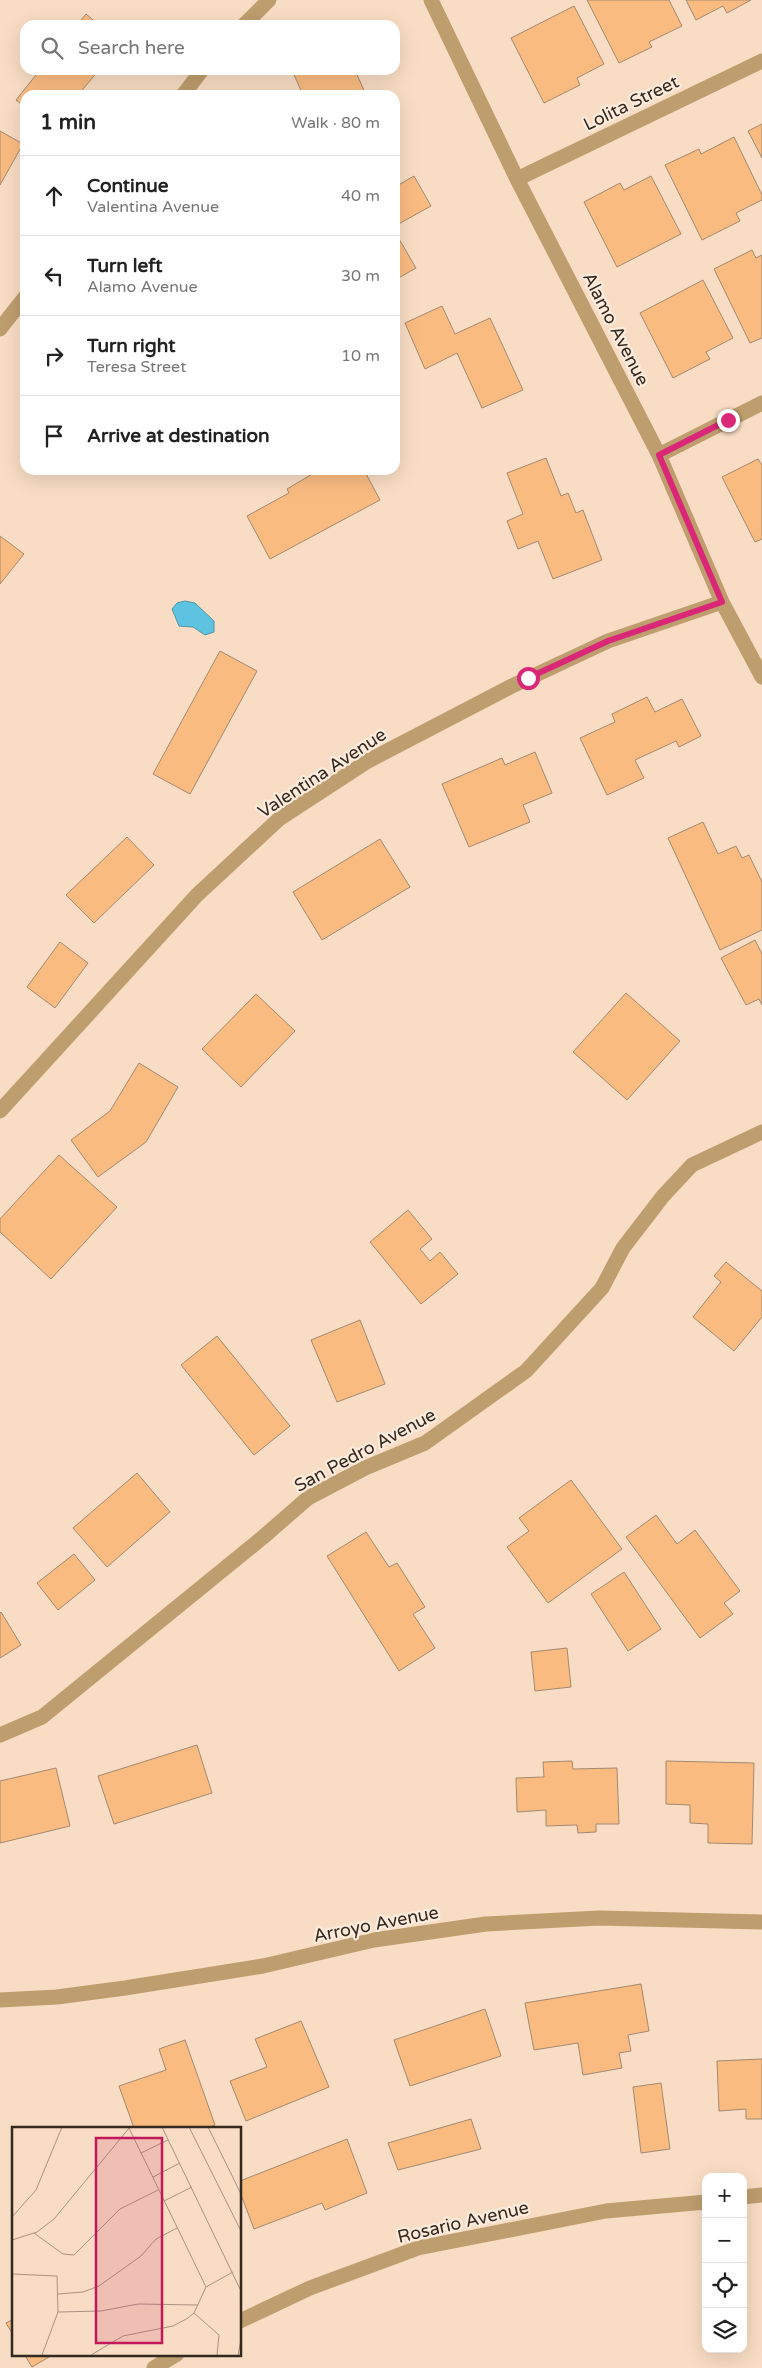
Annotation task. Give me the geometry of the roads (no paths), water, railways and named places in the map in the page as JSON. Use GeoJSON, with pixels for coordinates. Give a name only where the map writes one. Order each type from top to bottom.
{"type":"FeatureCollection","features":[{"type":"Feature","properties":{"kind":"street"},"geometry":{"type":"LineString","coordinates":[[249,20],[269,0]]}},
{"type":"Feature","properties":{"kind":"street","name":"Alamo Avenue"},"geometry":{"type":"LineString","coordinates":[[431,0],[517,179],[659,455],[722,602],[762,677]]}},
{"type":"Feature","properties":{"kind":"street","name":"Lolita Street"},"geometry":{"type":"LineString","coordinates":[[517,179],[762,60]]}},
{"type":"Feature","properties":{"kind":"street"},"geometry":{"type":"LineString","coordinates":[[186,90],[198,75]]}},
{"type":"Feature","properties":{"kind":"street"},"geometry":{"type":"LineString","coordinates":[[0,329],[20,303]]}},
{"type":"Feature","properties":{"kind":"street"},"geometry":{"type":"LineString","coordinates":[[659,455],[762,403]]}},
{"type":"Feature","properties":{"kind":"street","name":"Valentina Avenue"},"geometry":{"type":"LineString","coordinates":[[0,1110],[197,895],[279,819],[368,761],[512,686],[608,641],[722,602]]}},
{"type":"Feature","properties":{"kind":"street","name":"San Pedro Avenue"},"geometry":{"type":"LineString","coordinates":[[0,1735],[42,1717],[262,1538],[308,1498],[365,1468],[425,1443],[526,1371],[602,1288],[623,1248],[663,1196],[692,1165],[762,1132]]}},
{"type":"Feature","properties":{"kind":"street","name":"Arroyo Avenue"},"geometry":{"type":"LineString","coordinates":[[0,2000],[57,1997],[135,1987],[263,1966],[374,1940],[486,1924],[599,1918],[762,1922]]}},
{"type":"Feature","properties":{"kind":"street"},"geometry":{"type":"LineString","coordinates":[[747,2197],[762,2195]]}},
{"type":"Feature","properties":{"kind":"street","name":"Rosario Avenue"},"geometry":{"type":"LineString","coordinates":[[241,2321],[310,2288],[418,2248],[606,2211],[702,2202]]}},
{"type":"Feature","properties":{"kind":"street"},"geometry":{"type":"LineString","coordinates":[[154,2368],[174,2356]]}},
{"type":"Feature","properties":{"kind":"water"},"geometry":{"type":"Polygon","coordinates":[[[185,601],[195,603],[214,621],[214,632],[205,635],[193,627],[179,626],[172,609],[177,603],[185,601]]]}}]}
